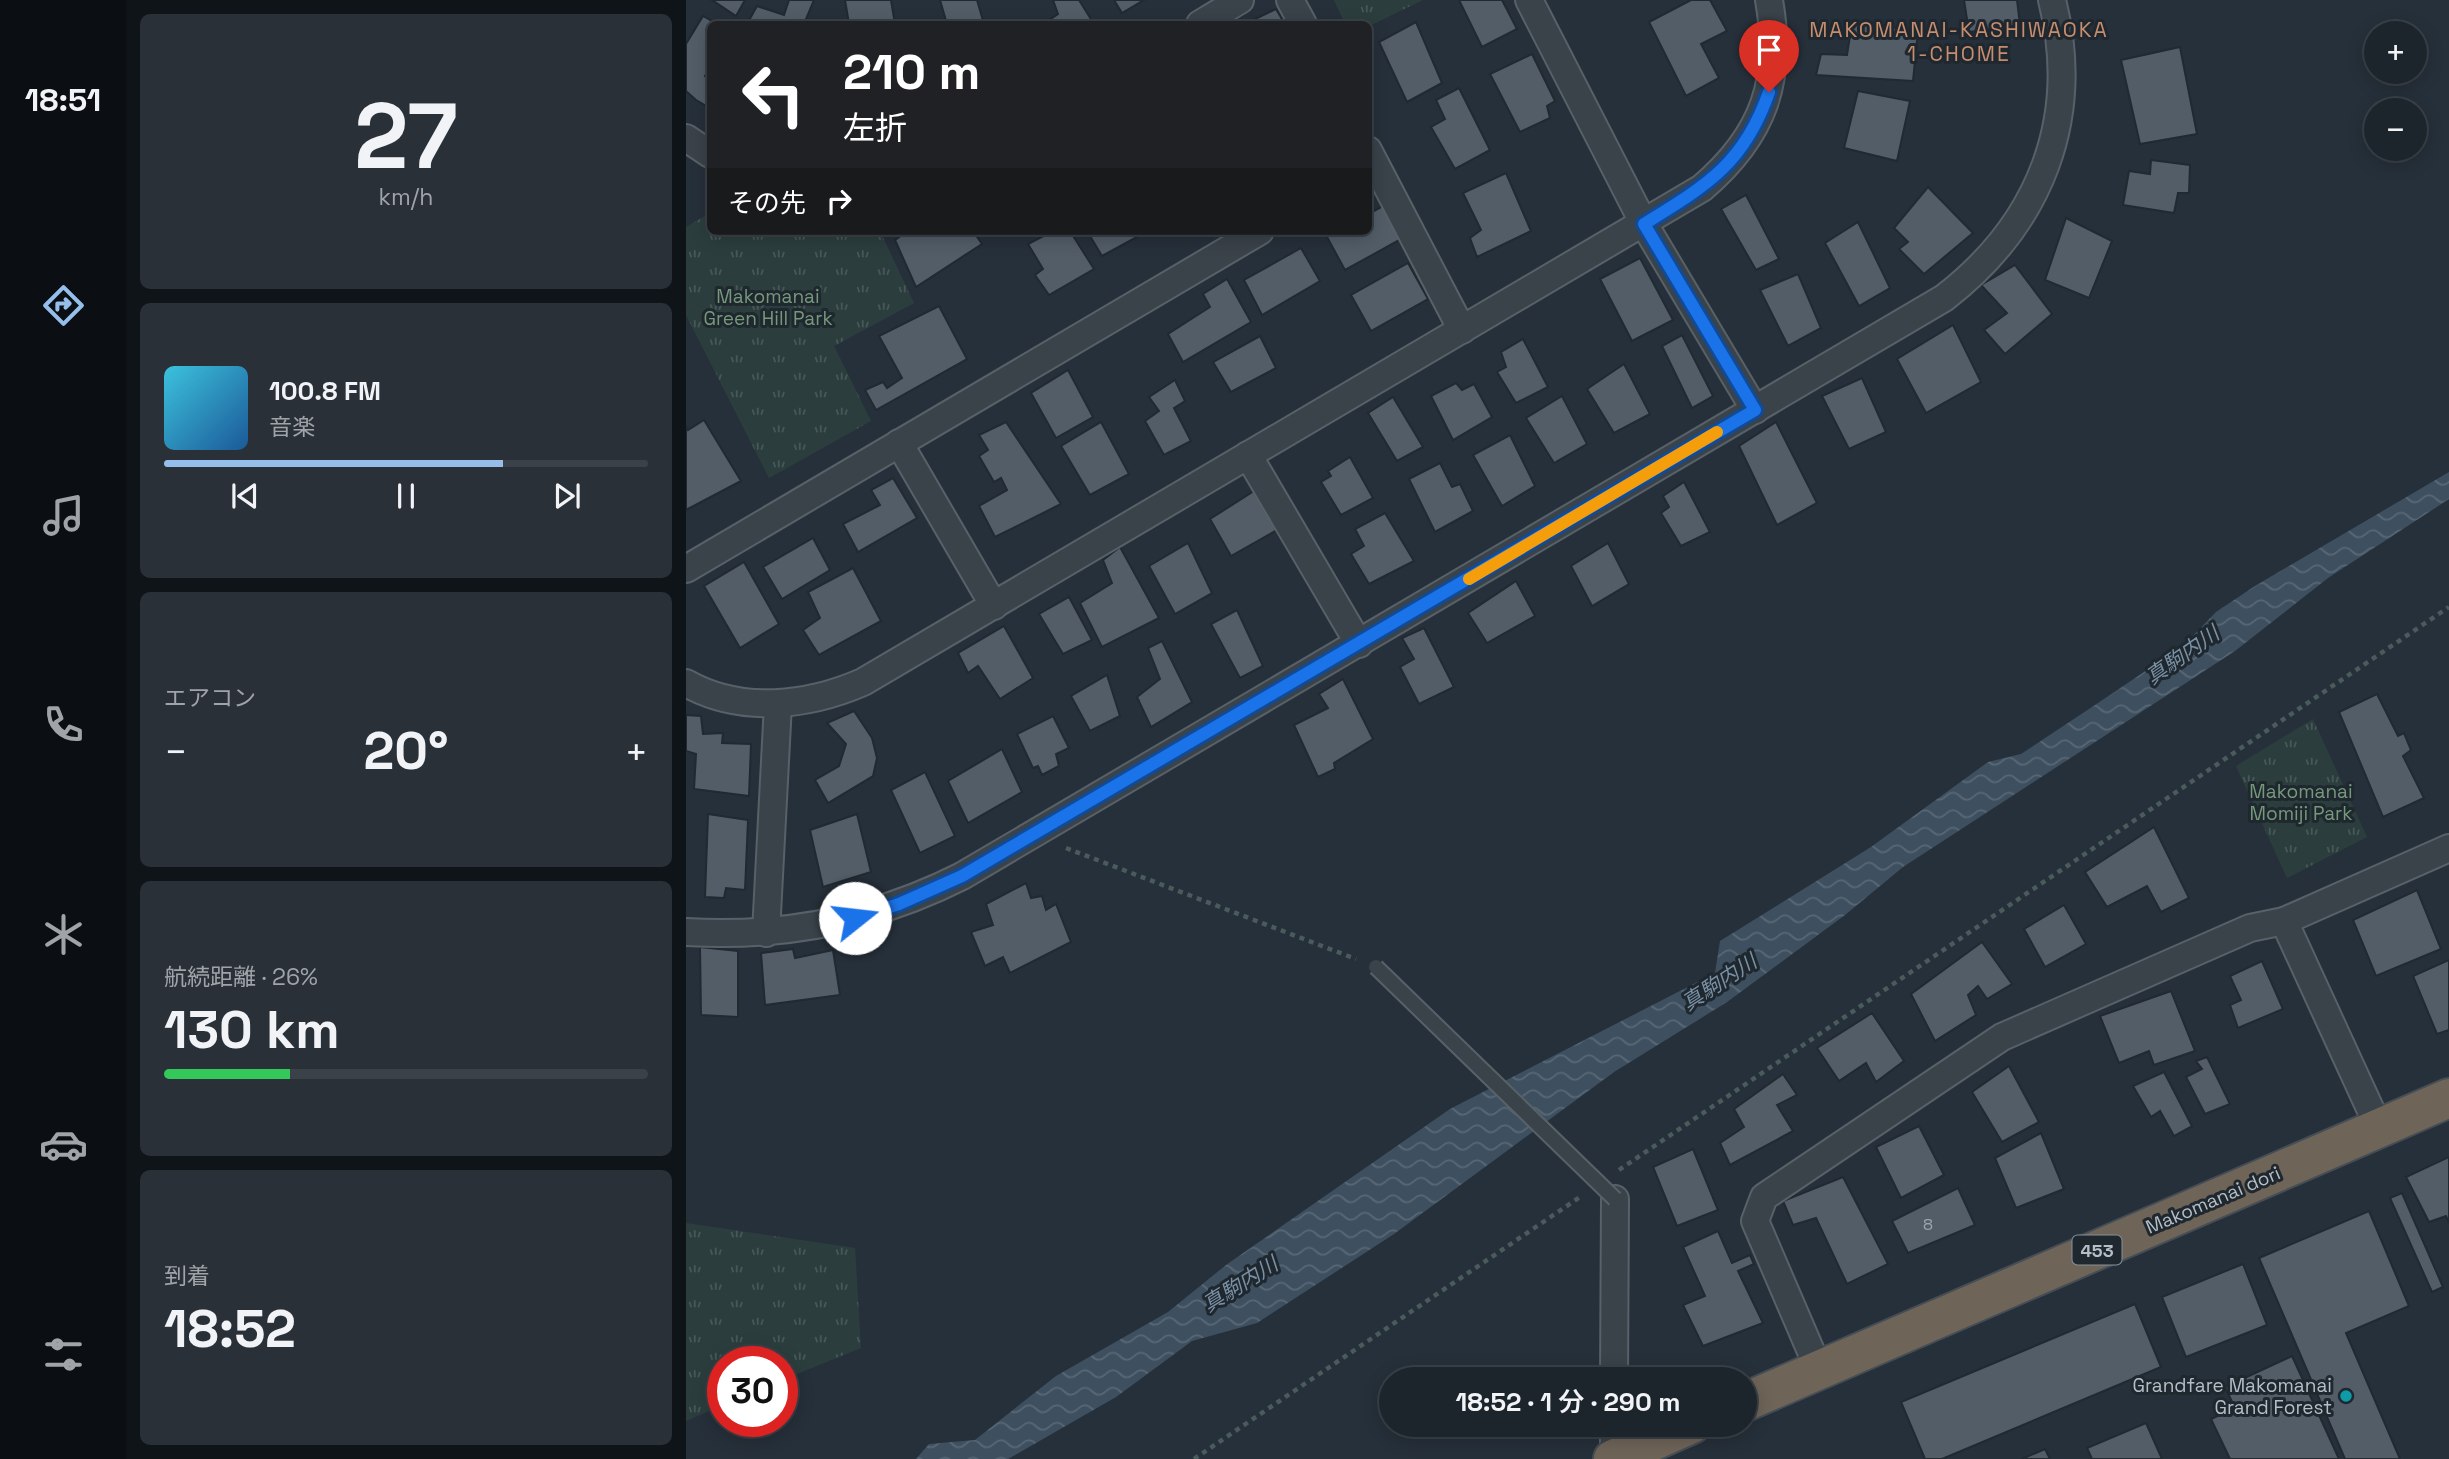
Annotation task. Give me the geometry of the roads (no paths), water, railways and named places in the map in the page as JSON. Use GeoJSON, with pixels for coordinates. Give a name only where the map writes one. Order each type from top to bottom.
{"type":"FeatureCollection","features":[{"type":"Feature","properties":{"kind":"highway","name":"Makomanai dori"},"geometry":{"type":"LineString","coordinates":[[1757,1397],[2449,1098]]}},
{"type":"Feature","properties":{"kind":"highway"},"geometry":{"type":"LineString","coordinates":[[1614,1459],[1663,1437]]}},
{"type":"Feature","properties":{"kind":"street"},"geometry":{"type":"LineString","coordinates":[[1205,21],[1240,0]]}},
{"type":"Feature","properties":{"kind":"street"},"geometry":{"type":"LineString","coordinates":[[1290,0],[1301,21]]}},
{"type":"Feature","properties":{"kind":"street"},"geometry":{"type":"LineString","coordinates":[[1529,0],[1644,224],[1755,410]]}},
{"type":"Feature","properties":{"kind":"street"},"geometry":{"type":"LineString","coordinates":[[686,683],[718,696],[778,704],[825,696],[863,682],[1702,188],[1725,169],[1743,146],[1760,117],[1769,92],[1774,61],[1774,29],[1769,0]]}},
{"type":"Feature","properties":{"kind":"street"},"geometry":{"type":"LineString","coordinates":[[686,932],[766,933],[838,922],[899,904],[962,876],[1944,298],[1987,261],[2008,236],[2027,207],[2050,153],[2057,126],[2062,61],[2052,0]]}},
{"type":"Feature","properties":{"kind":"street"},"geometry":{"type":"LineString","coordinates":[[686,138],[707,151]]}},
{"type":"Feature","properties":{"kind":"street"},"geometry":{"type":"LineString","coordinates":[[1372,162],[1462,330]]}},
{"type":"Feature","properties":{"kind":"street"},"geometry":{"type":"LineString","coordinates":[[686,569],[1253,235]]}},
{"type":"Feature","properties":{"kind":"street"},"geometry":{"type":"LineString","coordinates":[[898,443],[994,606]]}},
{"type":"Feature","properties":{"kind":"street"},"geometry":{"type":"LineString","coordinates":[[1248,455],[1359,644]]}},
{"type":"Feature","properties":{"kind":"street"},"geometry":{"type":"LineString","coordinates":[[766,933],[778,704]]}},
{"type":"Feature","properties":{"kind":"street"},"geometry":{"type":"LineString","coordinates":[[1819,1370],[1755,1221],[1765,1197],[2002,1037],[2250,928],[2284,921],[2449,848]]}},
{"type":"Feature","properties":{"kind":"street"},"geometry":{"type":"LineString","coordinates":[[2284,921],[2379,1128]]}},
{"type":"Feature","properties":{"kind":"street"},"geometry":{"type":"LineString","coordinates":[[1612,1188],[1614,1367]]}},
{"type":"Feature","properties":{"kind":"street"},"geometry":{"type":"LineString","coordinates":[[1614,1437],[1614,1459]]}},
{"type":"Feature","properties":{"kind":"lane"},"geometry":{"type":"LineString","coordinates":[[1376,967],[1612,1188]]}},
{"type":"Feature","properties":{"kind":"water","name":"真駒内川"},"geometry":{"type":"Polygon","coordinates":[[[2449,472],[2449,499],[2328,578],[2235,651],[1903,867],[1845,915],[1727,1002],[1614,1072],[1394,1234],[1257,1323],[1192,1341],[1116,1397],[1008,1459],[916,1459],[929,1444],[975,1440],[1056,1376],[1168,1312],[1226,1265],[1450,1109],[1715,973],[1720,941],[1871,847],[1988,762],[2021,754],[2104,699],[2184,645],[2216,612],[2255,586],[2449,472]]]}},
{"type":"Feature","properties":{"kind":"place","name":"Grandfare Makomanai Grand Forest"},"geometry":{"type":"Point","coordinates":[2346,1396]}},
{"type":"Feature","properties":{"kind":"district","name":"MAKOMANAI-KASHIWAOKA 1-CHOME"},"geometry":{"type":"Point","coordinates":[1959,41]}},
{"type":"Feature","properties":{"kind":"park label","name":"Makomanai Green Hill Park"},"geometry":{"type":"Point","coordinates":[768,307]}},
{"type":"Feature","properties":{"kind":"park label","name":"Makomanai Momiji Park"},"geometry":{"type":"Point","coordinates":[2301,802]}}]}
